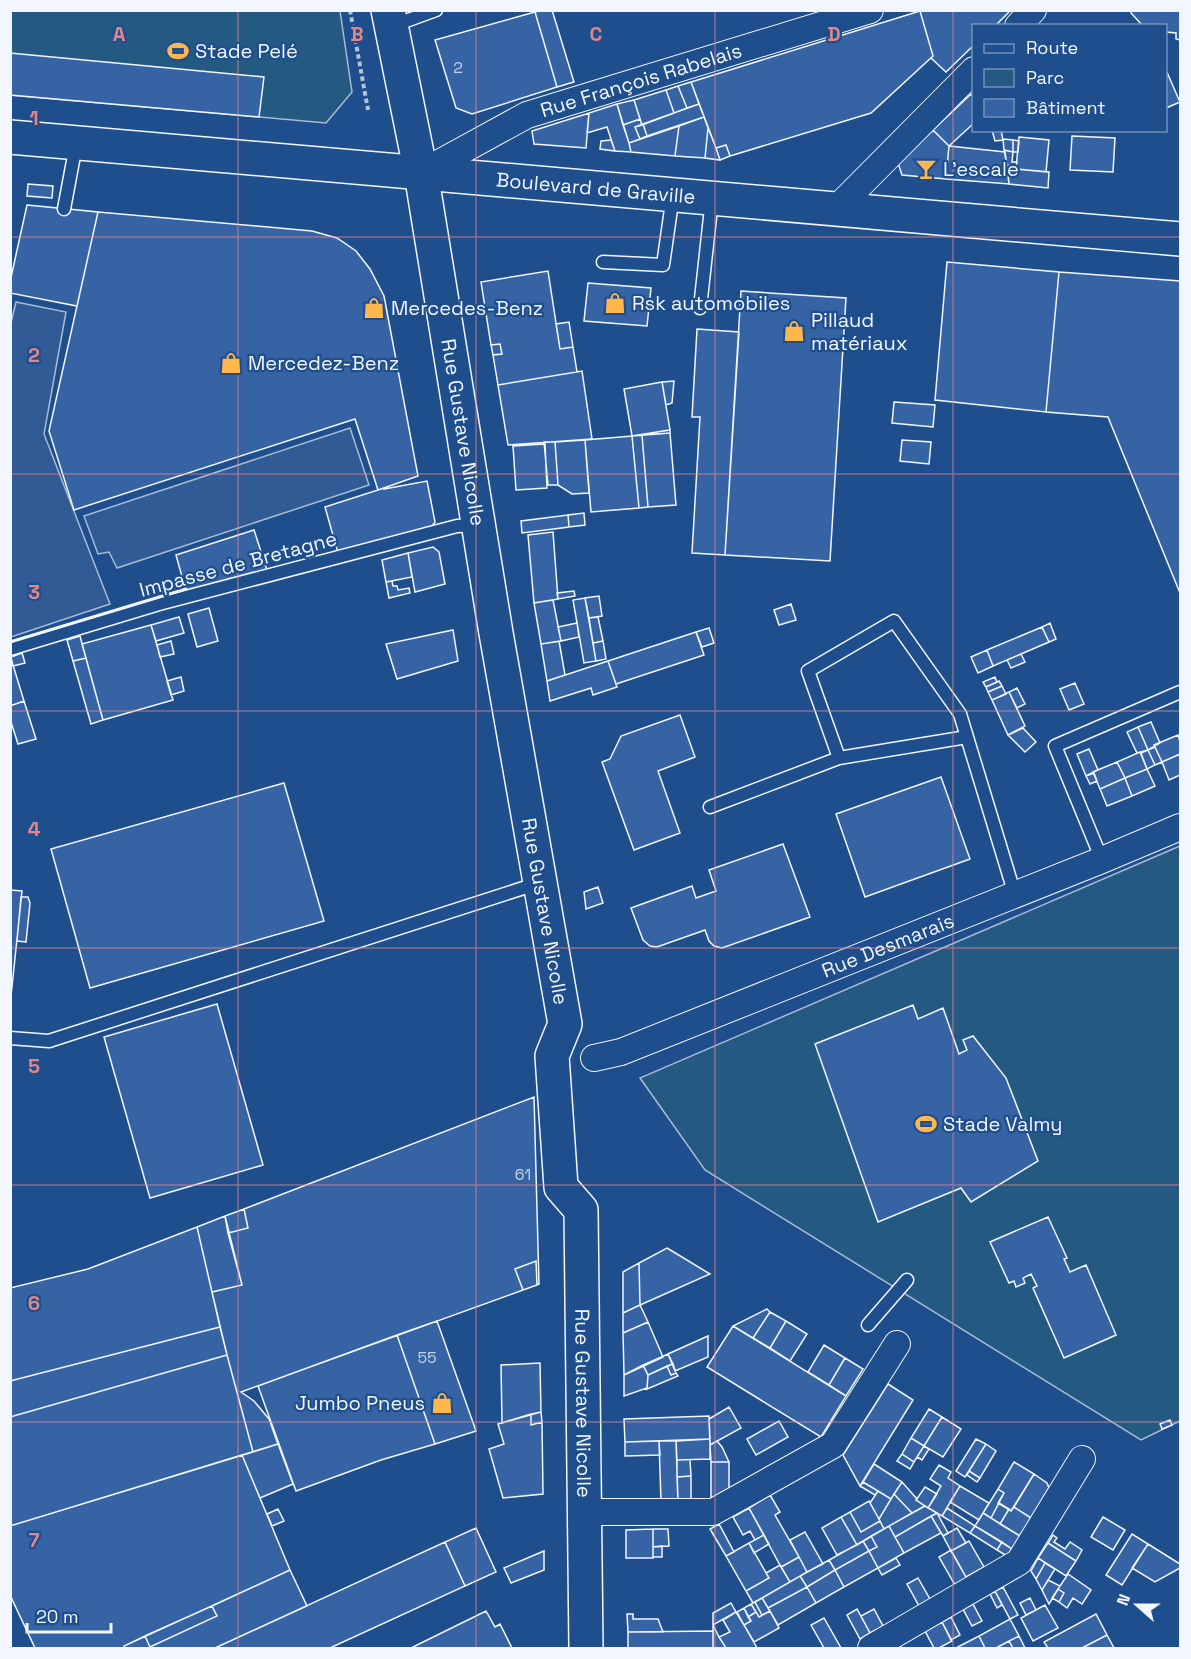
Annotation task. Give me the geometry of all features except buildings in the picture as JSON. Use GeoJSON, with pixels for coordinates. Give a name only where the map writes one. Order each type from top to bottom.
{"type":"FeatureCollection","features":[{"type":"Feature","properties":{"kind":"street","name":"Rue François Rabelais"},"geometry":{"type":"LineString","coordinates":[[421,172],[527,114],[870,10]]}},
{"type":"Feature","properties":{"kind":"street"},"geometry":{"type":"LineString","coordinates":[[1020,24],[1033,10]]}},
{"type":"Feature","properties":{"kind":"street","name":"Rue Gustave Nicolle"},"geometry":{"type":"LineString","coordinates":[[389,18],[421,172],[478,525],[563,1013],[552,1056],[561,1187],[581,1210],[586,1648]]}},
{"type":"Feature","properties":{"kind":"street"},"geometry":{"type":"LineString","coordinates":[[837,208],[972,72]]}},
{"type":"Feature","properties":{"kind":"street","name":"Boulevard de Graville"},"geometry":{"type":"LineString","coordinates":[[10,137],[1180,238]]}},
{"type":"Feature","properties":{"kind":"street","name":"Rue Desmarais"},"geometry":{"type":"LineString","coordinates":[[594,1058],[621,1052],[1180,827]]}},
{"type":"Feature","properties":{"kind":"street"},"geometry":{"type":"LineString","coordinates":[[585,1512],[713,1512],[832,1445],[897,1344]]}},
{"type":"Feature","properties":{"kind":"street"},"geometry":{"type":"LineString","coordinates":[[871,1648],[1019,1563],[1082,1459]]}},
{"type":"Feature","properties":{"kind":"lane"},"geometry":{"type":"LineString","coordinates":[[389,18],[436,10]]}},
{"type":"Feature","properties":{"kind":"lane"},"geometry":{"type":"LineString","coordinates":[[64,208],[76,143]]}},
{"type":"Feature","properties":{"kind":"lane"},"geometry":{"type":"LineString","coordinates":[[603,262],[663,265],[673,194]]}},
{"type":"Feature","properties":{"kind":"lane"},"geometry":{"type":"LineString","coordinates":[[700,308],[712,197]]}},
{"type":"Feature","properties":{"kind":"lane","name":"Impasse de Bretagne"},"geometry":{"type":"LineString","coordinates":[[10,649],[182,598],[457,526],[478,525]]}},
{"type":"Feature","properties":{"kind":"lane"},"geometry":{"type":"LineString","coordinates":[[839,758],[808,671],[894,621],[960,714],[1015,895]]}},
{"type":"Feature","properties":{"kind":"lane"},"geometry":{"type":"LineString","coordinates":[[1102,860],[1055,746],[1180,692]]}},
{"type":"Feature","properties":{"kind":"lane"},"geometry":{"type":"LineString","coordinates":[[710,807],[839,758],[967,737]]}},
{"type":"Feature","properties":{"kind":"lane"},"geometry":{"type":"LineString","coordinates":[[10,1038],[49,1041],[540,883]]}},
{"type":"Feature","properties":{"kind":"lane"},"geometry":{"type":"LineString","coordinates":[[868,1325],[907,1280]]}},
{"type":"Feature","properties":{"kind":"path"},"geometry":{"type":"LineString","coordinates":[[350,10],[368,110]]}},
{"type":"Feature","properties":{"kind":"green space","name":"Stade Pelé"},"geometry":{"type":"Polygon","coordinates":[[[10,11],[340,11],[352,92],[326,123],[11,95],[10,11]]]}},
{"type":"Feature","properties":{"kind":"green space","name":"Stade Valmy"},"geometry":{"type":"Polygon","coordinates":[[[1180,846],[1180,1421],[1141,1440],[705,1170],[640,1078],[1180,846]]]}},
{"type":"Feature","properties":{"kind":"shaded area"},"geometry":{"type":"Polygon","coordinates":[[[16,302],[66,312],[44,434],[110,604],[11,637],[10,327],[16,302]]]}},
{"type":"Feature","properties":{"kind":"shaded area"},"geometry":{"type":"Polygon","coordinates":[[[350,428],[369,485],[117,568],[109,552],[98,554],[84,516],[350,428]]]}},
{"type":"Feature","properties":{"kind":"wall"},"geometry":{"type":"LineString","coordinates":[[10,642],[186,589]]}},
{"type":"Feature","properties":{"kind":"place","name":"Stade Pelé"},"geometry":{"type":"Point","coordinates":[178,51]}},
{"type":"Feature","properties":{"kind":"place","name":"L'escale"},"geometry":{"type":"Point","coordinates":[926,169]}},
{"type":"Feature","properties":{"kind":"place","name":"Rsk automobiles"},"geometry":{"type":"Point","coordinates":[615,303]}},
{"type":"Feature","properties":{"kind":"place","name":"Mercedes-Benz"},"geometry":{"type":"Point","coordinates":[374,308]}},
{"type":"Feature","properties":{"kind":"place","name":"Pillaud matériaux"},"geometry":{"type":"Point","coordinates":[794,331]}},
{"type":"Feature","properties":{"kind":"place","name":"Mercedez-Benz"},"geometry":{"type":"Point","coordinates":[231,363]}},
{"type":"Feature","properties":{"kind":"place","name":"Stade Valmy"},"geometry":{"type":"Point","coordinates":[926,1124]}},
{"type":"Feature","properties":{"kind":"place","name":"Jumbo Pneus"},"geometry":{"type":"Point","coordinates":[442,1403]}}]}
